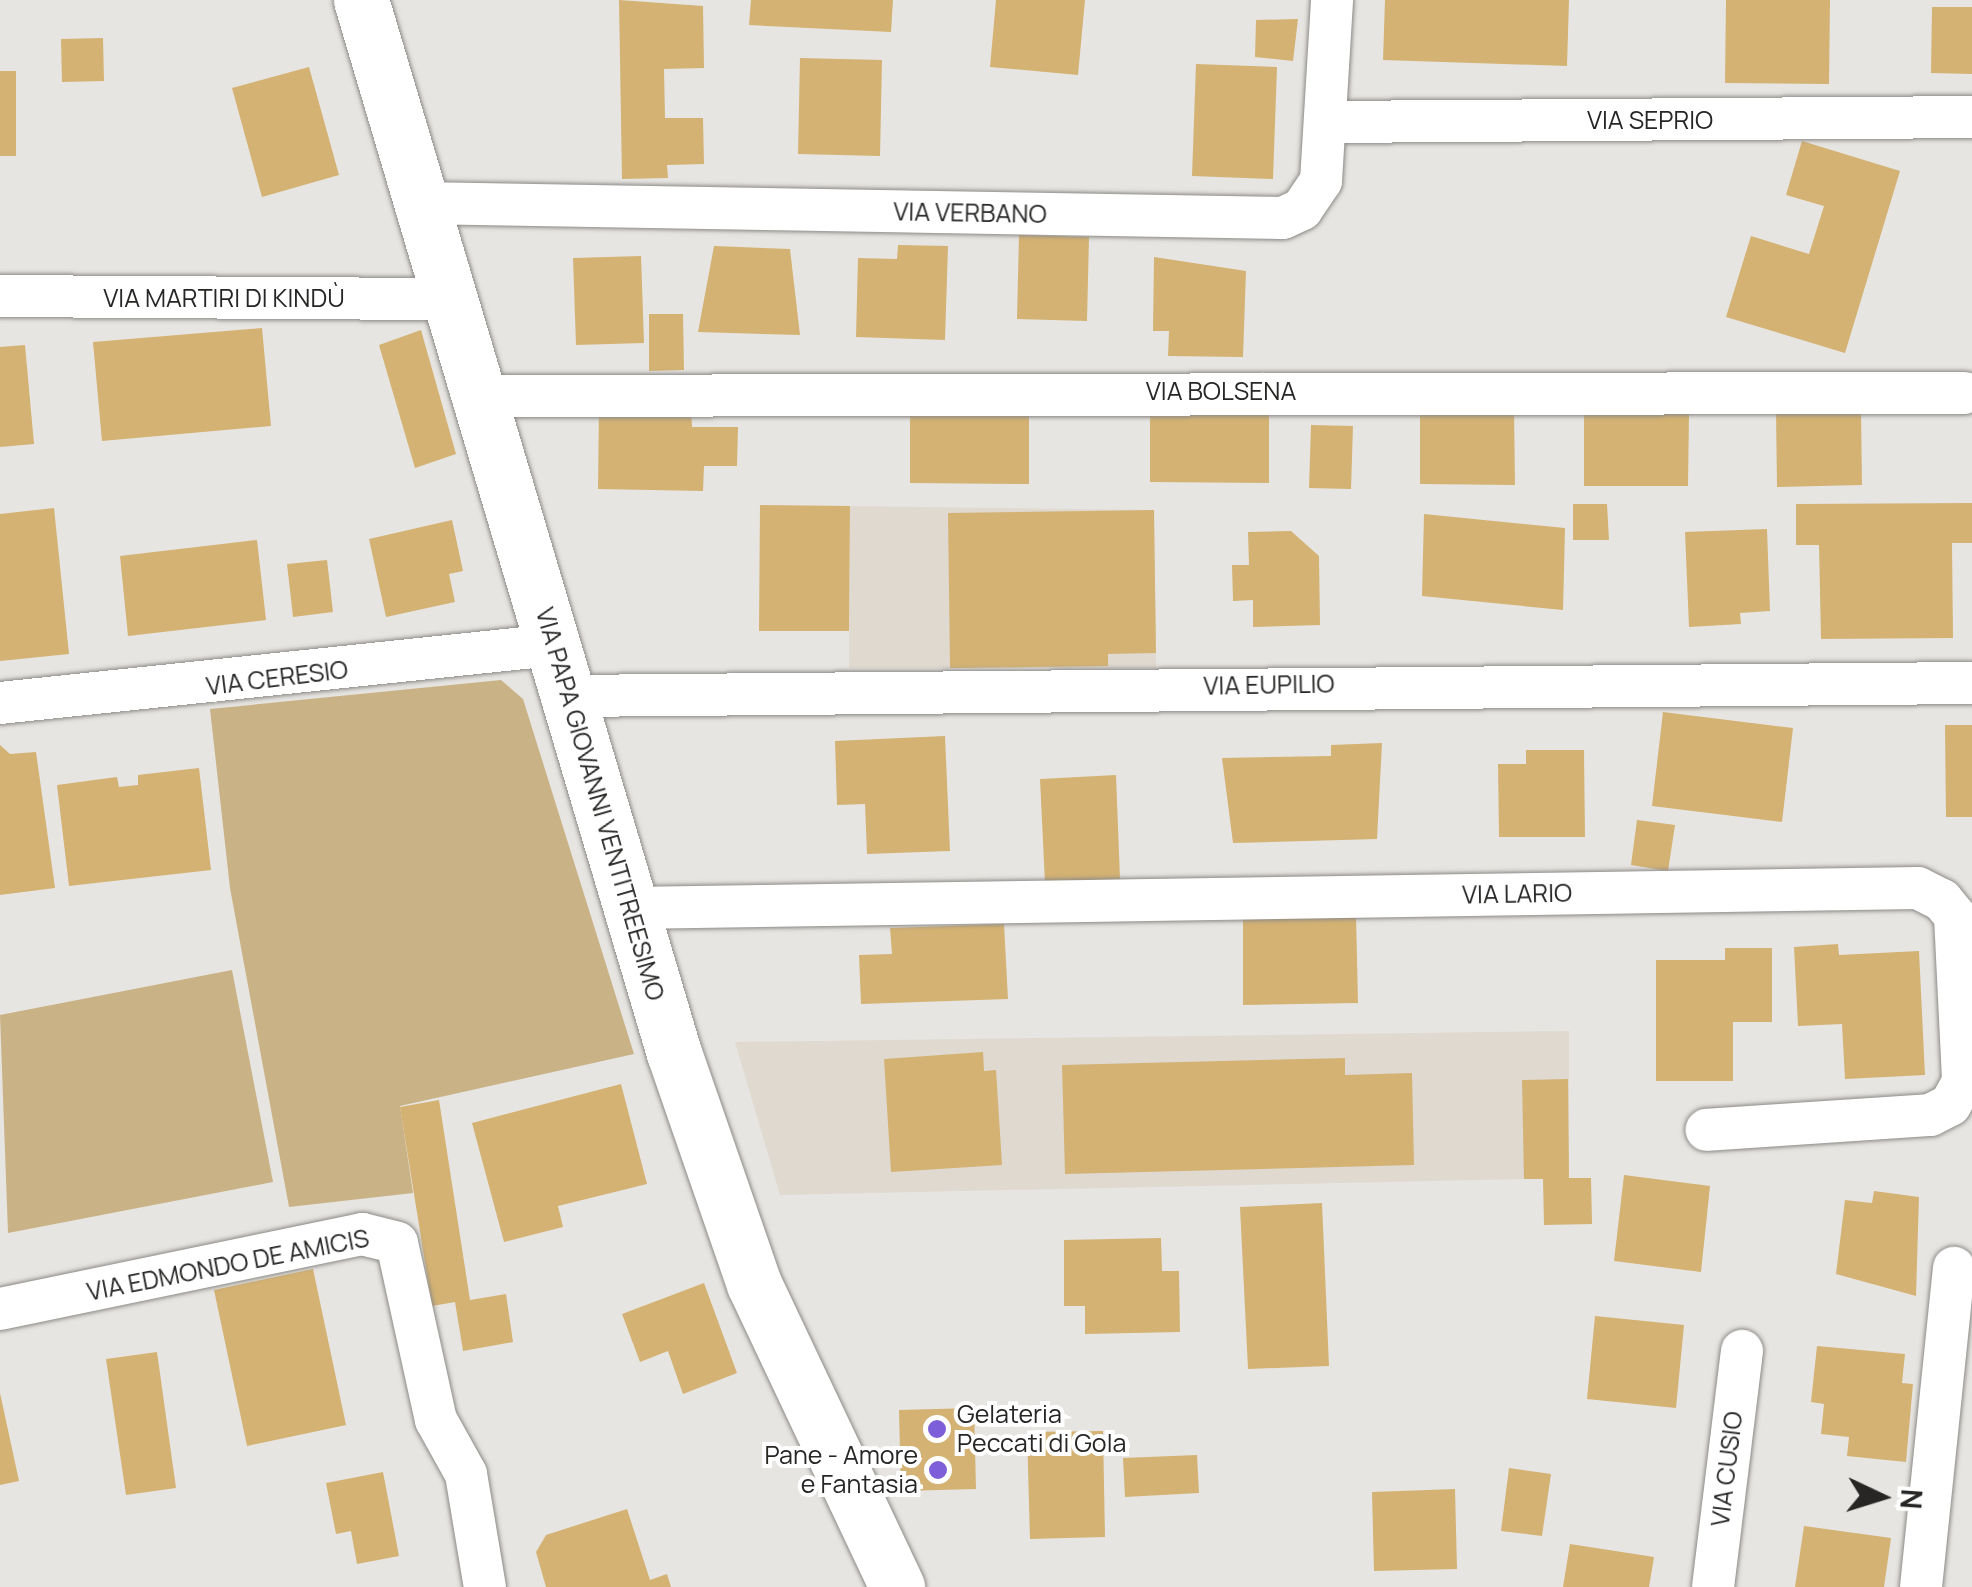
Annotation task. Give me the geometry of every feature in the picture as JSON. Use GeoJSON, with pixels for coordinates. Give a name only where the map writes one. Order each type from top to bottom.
{"type":"FeatureCollection","features":[{"type":"Feature","properties":{"kind":"street","name":"VIA PAPA GIOVANNI VENTITREESIMO"},"geometry":{"type":"LineString","coordinates":[[361,0],[630,908],[754,1284],[897,1587]]}},
{"type":"Feature","properties":{"kind":"street","name":"VIA VERBANO"},"geometry":{"type":"LineString","coordinates":[[419,202],[1283,218],[1316,195],[1327,122],[1332,0]]}},
{"type":"Feature","properties":{"kind":"street","name":"VIA SEPRIO"},"geometry":{"type":"LineString","coordinates":[[1327,122],[1972,117]]}},
{"type":"Feature","properties":{"kind":"street","name":"VIA MARTIRI DI KINDÙ"},"geometry":{"type":"LineString","coordinates":[[0,296],[448,299]]}},
{"type":"Feature","properties":{"kind":"street","name":"VIA BOLSENA"},"geometry":{"type":"LineString","coordinates":[[478,396],[1964,393]]}},
{"type":"Feature","properties":{"kind":"street","name":"VIA EUPILIO"},"geometry":{"type":"LineString","coordinates":[[560,670],[1972,684]]}},
{"type":"Feature","properties":{"kind":"street","name":"VIA CERESIO"},"geometry":{"type":"LineString","coordinates":[[0,703],[560,670]]}},
{"type":"Feature","properties":{"kind":"street","name":"VIA LARIO"},"geometry":{"type":"LineString","coordinates":[[630,908],[1918,888],[1942,900],[1956,916],[1962,1082],[1950,1105],[1930,1115],[1706,1130]]}},
{"type":"Feature","properties":{"kind":"street","name":"VIA EDMONDO DE AMICIS"},"geometry":{"type":"LineString","coordinates":[[0,1308],[362,1234],[396,1244],[436,1420],[466,1474],[485,1587]]}},
{"type":"Feature","properties":{"kind":"street"},"geometry":{"type":"LineString","coordinates":[[1920,1587],[1954,1268]]}},
{"type":"Feature","properties":{"kind":"street","name":"VIA CUSIO"},"geometry":{"type":"LineString","coordinates":[[1712,1587],[1742,1351]]}},
{"type":"Feature","properties":{"kind":"shaded area"},"geometry":{"type":"Polygon","coordinates":[[[850,506],[1154,510],[1156,668],[849,668],[850,506]]]}},
{"type":"Feature","properties":{"kind":"shaded area"},"geometry":{"type":"Polygon","coordinates":[[[501,680],[523,699],[634,1054],[400,1106],[413,1193],[289,1207],[230,888],[210,709],[501,680]]]}},
{"type":"Feature","properties":{"kind":"shaded area"},"geometry":{"type":"Polygon","coordinates":[[[232,970],[273,1182],[8,1233],[0,1015],[232,970]]]}},
{"type":"Feature","properties":{"kind":"shaded area"},"geometry":{"type":"Polygon","coordinates":[[[1569,1031],[1569,1178],[780,1195],[735,1042],[1569,1031]]]}},
{"type":"Feature","properties":{"kind":"building"},"geometry":{"type":"Polygon","coordinates":[[[619,0],[703,6],[704,68],[664,69],[665,118],[703,118],[704,164],[667,165],[668,178],[622,179],[619,0]]]}},
{"type":"Feature","properties":{"kind":"building"},"geometry":{"type":"Polygon","coordinates":[[[751,0],[893,0],[891,32],[749,25],[751,0]]]}},
{"type":"Feature","properties":{"kind":"building"},"geometry":{"type":"Polygon","coordinates":[[[996,0],[1085,0],[1078,75],[990,67],[996,0]]]}},
{"type":"Feature","properties":{"kind":"building"},"geometry":{"type":"Polygon","coordinates":[[[1385,0],[1569,0],[1567,66],[1383,60],[1385,0]]]}},
{"type":"Feature","properties":{"kind":"building"},"geometry":{"type":"Polygon","coordinates":[[[1726,0],[1830,0],[1829,84],[1725,83],[1726,0]]]}},
{"type":"Feature","properties":{"kind":"building"},"geometry":{"type":"Polygon","coordinates":[[[1932,7],[1972,7],[1972,74],[1931,73],[1932,7]]]}},
{"type":"Feature","properties":{"kind":"building"},"geometry":{"type":"Polygon","coordinates":[[[1298,19],[1293,61],[1255,57],[1256,20],[1298,19]]]}},
{"type":"Feature","properties":{"kind":"building"},"geometry":{"type":"Polygon","coordinates":[[[103,38],[104,81],[62,82],[61,39],[103,38]]]}},
{"type":"Feature","properties":{"kind":"building"},"geometry":{"type":"Polygon","coordinates":[[[800,58],[882,60],[880,156],[798,154],[800,58]]]}},
{"type":"Feature","properties":{"kind":"building"},"geometry":{"type":"Polygon","coordinates":[[[1196,64],[1277,67],[1273,179],[1192,176],[1196,64]]]}},
{"type":"Feature","properties":{"kind":"building"},"geometry":{"type":"Polygon","coordinates":[[[309,67],[339,175],[262,197],[232,88],[309,67]]]}},
{"type":"Feature","properties":{"kind":"building"},"geometry":{"type":"Polygon","coordinates":[[[0,71],[16,71],[16,156],[0,156],[0,71]]]}},
{"type":"Feature","properties":{"kind":"building"},"geometry":{"type":"Polygon","coordinates":[[[1802,141],[1900,171],[1845,353],[1726,317],[1751,236],[1809,254],[1824,206],[1786,195],[1802,141]]]}},
{"type":"Feature","properties":{"kind":"building"},"geometry":{"type":"Polygon","coordinates":[[[1019,235],[1089,237],[1087,321],[1017,319],[1019,235]]]}},
{"type":"Feature","properties":{"kind":"building"},"geometry":{"type":"Polygon","coordinates":[[[898,245],[948,246],[945,340],[856,337],[858,258],[897,259],[898,245]]]}},
{"type":"Feature","properties":{"kind":"building"},"geometry":{"type":"Polygon","coordinates":[[[714,246],[790,249],[800,335],[698,332],[714,246]]]}},
{"type":"Feature","properties":{"kind":"building"},"geometry":{"type":"Polygon","coordinates":[[[641,256],[644,343],[576,345],[573,258],[641,256]]]}},
{"type":"Feature","properties":{"kind":"building"},"geometry":{"type":"Polygon","coordinates":[[[1154,257],[1246,271],[1243,357],[1168,356],[1169,331],[1153,331],[1154,257]]]}},
{"type":"Feature","properties":{"kind":"building"},"geometry":{"type":"Polygon","coordinates":[[[649,314],[683,314],[684,370],[649,371],[649,314]]]}},
{"type":"Feature","properties":{"kind":"building"},"geometry":{"type":"Polygon","coordinates":[[[262,328],[271,426],[102,441],[93,342],[262,328]]]}},
{"type":"Feature","properties":{"kind":"building"},"geometry":{"type":"Polygon","coordinates":[[[421,330],[456,454],[415,468],[379,345],[421,330]]]}},
{"type":"Feature","properties":{"kind":"building"},"geometry":{"type":"Polygon","coordinates":[[[25,345],[34,444],[0,447],[0,347],[25,345]]]}},
{"type":"Feature","properties":{"kind":"building"},"geometry":{"type":"Polygon","coordinates":[[[599,405],[691,406],[692,427],[738,427],[737,466],[704,466],[703,491],[598,489],[599,405]]]}},
{"type":"Feature","properties":{"kind":"building"},"geometry":{"type":"Polygon","coordinates":[[[1861,410],[1862,485],[1777,487],[1776,411],[1861,410]]]}},
{"type":"Feature","properties":{"kind":"building"},"geometry":{"type":"Polygon","coordinates":[[[1150,411],[1269,412],[1269,483],[1150,482],[1150,411]]]}},
{"type":"Feature","properties":{"kind":"building"},"geometry":{"type":"Polygon","coordinates":[[[1420,411],[1514,411],[1515,485],[1420,484],[1420,411]]]}},
{"type":"Feature","properties":{"kind":"building"},"geometry":{"type":"Polygon","coordinates":[[[910,412],[1029,413],[1029,484],[910,483],[910,412]]]}},
{"type":"Feature","properties":{"kind":"building"},"geometry":{"type":"Polygon","coordinates":[[[1584,413],[1689,413],[1688,486],[1584,486],[1584,413]]]}},
{"type":"Feature","properties":{"kind":"building"},"geometry":{"type":"Polygon","coordinates":[[[1311,425],[1353,426],[1351,489],[1309,488],[1311,425]]]}},
{"type":"Feature","properties":{"kind":"building"},"geometry":{"type":"Polygon","coordinates":[[[1972,503],[1972,543],[1952,543],[1953,638],[1821,639],[1819,545],[1796,545],[1796,504],[1972,503]]]}},
{"type":"Feature","properties":{"kind":"building"},"geometry":{"type":"Polygon","coordinates":[[[1573,504],[1607,504],[1609,540],[1573,540],[1573,504]]]}},
{"type":"Feature","properties":{"kind":"building"},"geometry":{"type":"Polygon","coordinates":[[[760,505],[850,506],[849,631],[759,631],[760,505]]]}},
{"type":"Feature","properties":{"kind":"building"},"geometry":{"type":"Polygon","coordinates":[[[54,508],[69,654],[0,661],[0,514],[54,508]]]}},
{"type":"Feature","properties":{"kind":"building"},"geometry":{"type":"Polygon","coordinates":[[[1154,510],[1156,653],[1108,654],[1108,666],[950,668],[948,513],[1154,510]]]}},
{"type":"Feature","properties":{"kind":"building"},"geometry":{"type":"Polygon","coordinates":[[[1424,514],[1565,528],[1563,610],[1422,596],[1424,514]]]}},
{"type":"Feature","properties":{"kind":"building"},"geometry":{"type":"Polygon","coordinates":[[[452,520],[463,571],[449,574],[455,602],[386,617],[369,539],[452,520]]]}},
{"type":"Feature","properties":{"kind":"building"},"geometry":{"type":"Polygon","coordinates":[[[1767,529],[1770,611],[1740,613],[1741,624],[1689,627],[1685,532],[1767,529]]]}},
{"type":"Feature","properties":{"kind":"building"},"geometry":{"type":"Polygon","coordinates":[[[1291,531],[1319,556],[1320,625],[1253,627],[1253,600],[1233,601],[1232,565],[1249,565],[1248,532],[1291,531]]]}},
{"type":"Feature","properties":{"kind":"building"},"geometry":{"type":"Polygon","coordinates":[[[257,540],[266,620],[128,636],[120,556],[257,540]]]}},
{"type":"Feature","properties":{"kind":"building"},"geometry":{"type":"Polygon","coordinates":[[[327,560],[333,612],[293,617],[287,564],[327,560]]]}},
{"type":"Feature","properties":{"kind":"building"},"geometry":{"type":"Polygon","coordinates":[[[1663,712],[1793,728],[1782,822],[1652,806],[1663,712]]]}},
{"type":"Feature","properties":{"kind":"building"},"geometry":{"type":"Polygon","coordinates":[[[1945,725],[1972,725],[1972,817],[1946,817],[1945,725]]]}},
{"type":"Feature","properties":{"kind":"building"},"geometry":{"type":"Polygon","coordinates":[[[945,736],[950,851],[867,854],[865,804],[837,805],[835,741],[945,736]]]}},
{"type":"Feature","properties":{"kind":"building"},"geometry":{"type":"Polygon","coordinates":[[[1382,743],[1377,839],[1233,843],[1222,758],[1331,756],[1331,745],[1382,743]]]}},
{"type":"Feature","properties":{"kind":"building"},"geometry":{"type":"Polygon","coordinates":[[[0,745],[10,754],[36,752],[55,888],[0,895],[0,745]]]}},
{"type":"Feature","properties":{"kind":"building"},"geometry":{"type":"Polygon","coordinates":[[[1526,750],[1584,750],[1585,837],[1499,837],[1498,764],[1526,764],[1526,750]]]}},
{"type":"Feature","properties":{"kind":"building"},"geometry":{"type":"Polygon","coordinates":[[[199,768],[211,870],[69,886],[57,785],[117,777],[119,787],[138,785],[138,775],[199,768]]]}},
{"type":"Feature","properties":{"kind":"building"},"geometry":{"type":"Polygon","coordinates":[[[1116,775],[1120,879],[1045,883],[1040,779],[1116,775]]]}},
{"type":"Feature","properties":{"kind":"building"},"geometry":{"type":"Polygon","coordinates":[[[1637,820],[1675,825],[1668,871],[1631,865],[1637,820]]]}},
{"type":"Feature","properties":{"kind":"building"},"geometry":{"type":"Polygon","coordinates":[[[1356,915],[1358,1003],[1243,1005],[1243,917],[1356,915]]]}},
{"type":"Feature","properties":{"kind":"building"},"geometry":{"type":"Polygon","coordinates":[[[1004,924],[1008,999],[861,1004],[859,955],[892,954],[890,928],[1004,924]]]}},
{"type":"Feature","properties":{"kind":"building"},"geometry":{"type":"Polygon","coordinates":[[[1838,944],[1839,955],[1919,951],[1925,1075],[1845,1079],[1842,1024],[1798,1026],[1794,947],[1838,944]]]}},
{"type":"Feature","properties":{"kind":"building"},"geometry":{"type":"Polygon","coordinates":[[[1725,948],[1772,948],[1772,1022],[1733,1022],[1733,1081],[1656,1081],[1656,960],[1725,960],[1725,948]]]}},
{"type":"Feature","properties":{"kind":"building"},"geometry":{"type":"Polygon","coordinates":[[[983,1052],[984,1071],[996,1070],[1002,1165],[891,1172],[884,1059],[983,1052]]]}},
{"type":"Feature","properties":{"kind":"building"},"geometry":{"type":"Polygon","coordinates":[[[1345,1058],[1345,1075],[1412,1073],[1414,1165],[1065,1174],[1062,1065],[1345,1058]]]}},
{"type":"Feature","properties":{"kind":"building"},"geometry":{"type":"Polygon","coordinates":[[[1568,1079],[1569,1178],[1591,1178],[1592,1224],[1544,1225],[1543,1179],[1524,1179],[1522,1080],[1568,1079]]]}},
{"type":"Feature","properties":{"kind":"building"},"geometry":{"type":"Polygon","coordinates":[[[621,1084],[647,1184],[558,1206],[563,1227],[504,1242],[472,1123],[621,1084]]]}},
{"type":"Feature","properties":{"kind":"building"},"geometry":{"type":"Polygon","coordinates":[[[439,1100],[470,1300],[506,1294],[513,1342],[463,1351],[455,1302],[432,1306],[400,1107],[439,1100]]]}},
{"type":"Feature","properties":{"kind":"building"},"geometry":{"type":"Polygon","coordinates":[[[1624,1175],[1710,1186],[1701,1272],[1614,1261],[1624,1175]]]}},
{"type":"Feature","properties":{"kind":"building"},"geometry":{"type":"Polygon","coordinates":[[[1874,1191],[1919,1197],[1916,1296],[1836,1274],[1845,1200],[1872,1203],[1874,1191]]]}},
{"type":"Feature","properties":{"kind":"building"},"geometry":{"type":"Polygon","coordinates":[[[1322,1203],[1329,1366],[1248,1369],[1240,1207],[1322,1203]]]}},
{"type":"Feature","properties":{"kind":"building"},"geometry":{"type":"Polygon","coordinates":[[[1161,1238],[1162,1271],[1179,1271],[1180,1332],[1085,1334],[1085,1306],[1064,1306],[1064,1240],[1161,1238]]]}},
{"type":"Feature","properties":{"kind":"building"},"geometry":{"type":"Polygon","coordinates":[[[313,1269],[346,1425],[247,1446],[214,1290],[313,1269]]]}},
{"type":"Feature","properties":{"kind":"building"},"geometry":{"type":"Polygon","coordinates":[[[704,1283],[737,1373],[683,1394],[668,1351],[640,1362],[622,1314],[704,1283]]]}},
{"type":"Feature","properties":{"kind":"building"},"geometry":{"type":"Polygon","coordinates":[[[1595,1316],[1684,1325],[1676,1408],[1587,1399],[1595,1316]]]}},
{"type":"Feature","properties":{"kind":"building"},"geometry":{"type":"Polygon","coordinates":[[[1817,1346],[1905,1354],[1902,1383],[1913,1384],[1906,1462],[1847,1456],[1849,1437],[1821,1434],[1824,1404],[1811,1402],[1817,1346]]]}},
{"type":"Feature","properties":{"kind":"building"},"geometry":{"type":"Polygon","coordinates":[[[157,1352],[176,1488],[126,1495],[106,1359],[157,1352]]]}},
{"type":"Feature","properties":{"kind":"building"},"geometry":{"type":"Polygon","coordinates":[[[0,1393],[19,1481],[0,1485],[0,1393]]]}},
{"type":"Feature","properties":{"kind":"building"},"geometry":{"type":"Polygon","coordinates":[[[974,1408],[976,1489],[901,1491],[899,1410],[974,1408]]]}},
{"type":"Feature","properties":{"kind":"building"},"geometry":{"type":"Polygon","coordinates":[[[1103,1431],[1105,1537],[1030,1539],[1027,1432],[1103,1431]]]}},
{"type":"Feature","properties":{"kind":"building"},"geometry":{"type":"Polygon","coordinates":[[[1197,1455],[1199,1493],[1125,1497],[1123,1458],[1197,1455]]]}},
{"type":"Feature","properties":{"kind":"building"},"geometry":{"type":"Polygon","coordinates":[[[1509,1468],[1551,1474],[1542,1536],[1501,1531],[1509,1468]]]}},
{"type":"Feature","properties":{"kind":"building"},"geometry":{"type":"Polygon","coordinates":[[[383,1472],[399,1556],[357,1564],[351,1531],[336,1534],[326,1483],[383,1472]]]}},
{"type":"Feature","properties":{"kind":"building"},"geometry":{"type":"Polygon","coordinates":[[[1455,1489],[1457,1569],[1374,1571],[1372,1492],[1455,1489]]]}},
{"type":"Feature","properties":{"kind":"building"},"geometry":{"type":"Polygon","coordinates":[[[627,1509],[650,1580],[667,1574],[671,1587],[546,1587],[536,1552],[546,1535],[627,1509]]]}},
{"type":"Feature","properties":{"kind":"building"},"geometry":{"type":"Polygon","coordinates":[[[1804,1526],[1891,1538],[1884,1587],[1795,1587],[1804,1526]]]}},
{"type":"Feature","properties":{"kind":"building"},"geometry":{"type":"Polygon","coordinates":[[[1570,1544],[1654,1557],[1649,1587],[1563,1587],[1570,1544]]]}},
{"type":"Feature","properties":{"kind":"place","name":"Gelateria Peccati di Gola"},"geometry":{"type":"Point","coordinates":[937,1429]}},
{"type":"Feature","properties":{"kind":"place","name":"Pane - Amore e Fantasia"},"geometry":{"type":"Point","coordinates":[938,1470]}}]}
